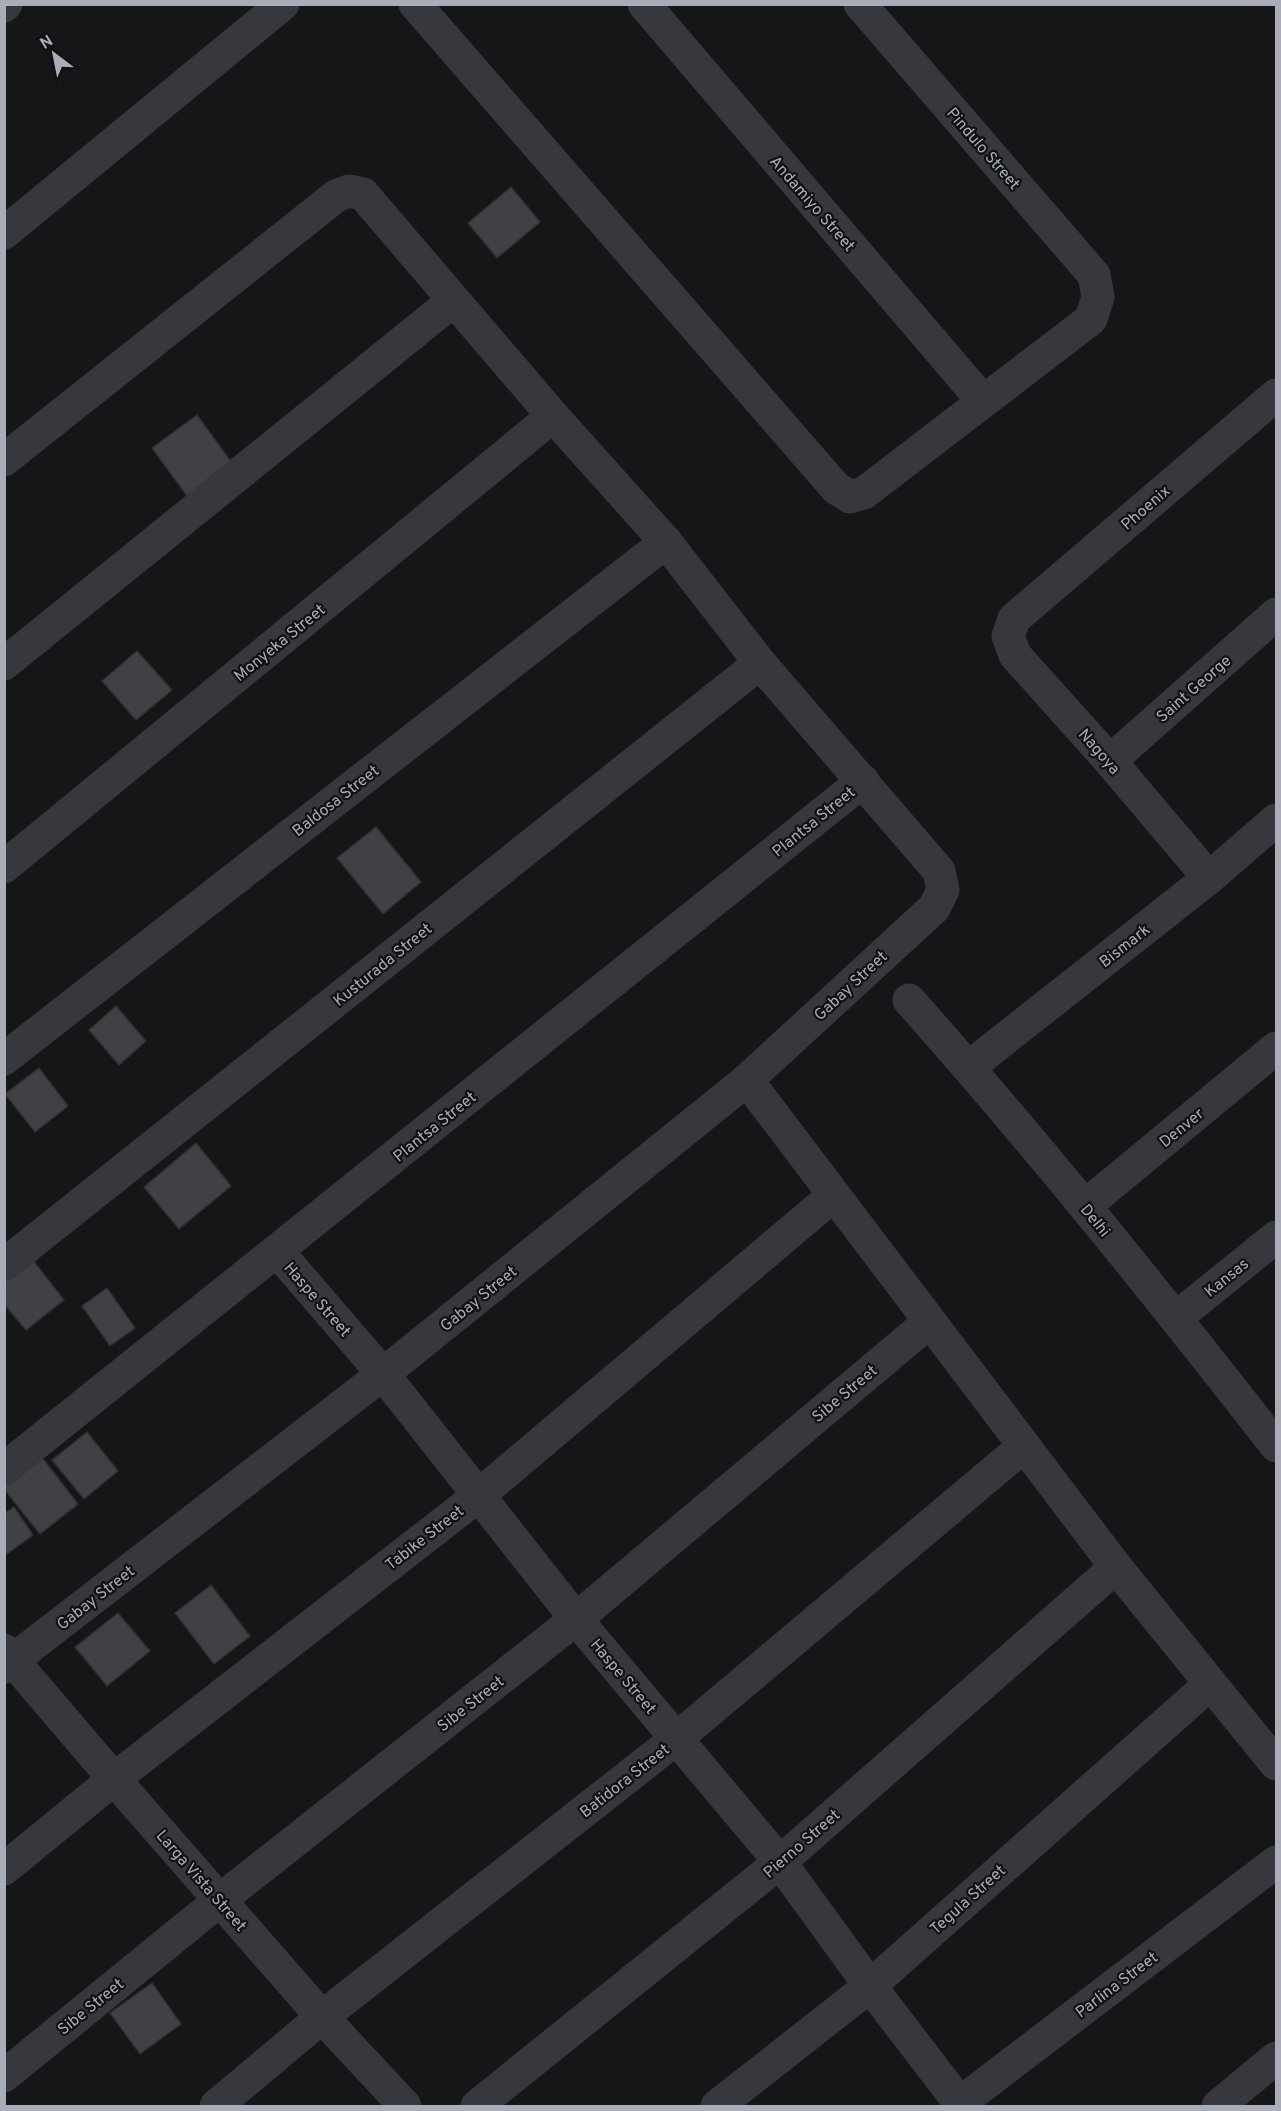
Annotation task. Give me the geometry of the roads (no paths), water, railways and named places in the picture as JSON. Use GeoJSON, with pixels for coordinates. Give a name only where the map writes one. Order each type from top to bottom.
{"type":"FeatureCollection","features":[{"type":"Feature","properties":{"kind":"street"},"geometry":{"type":"LineString","coordinates":[[4,232],[283,4]]}},
{"type":"Feature","properties":{"kind":"street"},"geometry":{"type":"LineString","coordinates":[[415,4],[836,488],[850,497],[864,493],[983,400]]}},
{"type":"Feature","properties":{"kind":"street","name":"Andamiyo Street"},"geometry":{"type":"LineString","coordinates":[[644,4],[983,400]]}},
{"type":"Feature","properties":{"kind":"street","name":"Pindulo Street"},"geometry":{"type":"LineString","coordinates":[[860,4],[1094,275],[1098,297],[1091,319],[983,400]]}},
{"type":"Feature","properties":{"kind":"street"},"geometry":{"type":"LineString","coordinates":[[4,460],[336,196],[349,191],[363,194],[553,416],[666,542],[760,663],[863,781]]}},
{"type":"Feature","properties":{"kind":"street"},"geometry":{"type":"LineString","coordinates":[[4,664],[453,301]]}},
{"type":"Feature","properties":{"kind":"street","name":"Phoenix"},"geometry":{"type":"LineString","coordinates":[[1014,619],[1276,395]]}},
{"type":"Feature","properties":{"kind":"street","name":"Monyeka Street"},"geometry":{"type":"LineString","coordinates":[[4,867],[553,416]]}},
{"type":"Feature","properties":{"kind":"street","name":"Baldosa Street"},"geometry":{"type":"LineString","coordinates":[[4,1059],[666,542]]}},
{"type":"Feature","properties":{"kind":"street","name":"Saint George"},"geometry":{"type":"LineString","coordinates":[[1110,761],[1276,614]]}},
{"type":"Feature","properties":{"kind":"street","name":"Nagoya"},"geometry":{"type":"LineString","coordinates":[[1014,619],[1008,636],[1015,655],[1110,761],[1209,878]]}},
{"type":"Feature","properties":{"kind":"street","name":"Kusturada Street"},"geometry":{"type":"LineString","coordinates":[[4,1265],[760,663]]}},
{"type":"Feature","properties":{"kind":"street","name":"Gabay Street"},"geometry":{"type":"LineString","coordinates":[[7,1659],[383,1374],[747,1080],[934,908],[943,890],[939,871],[863,781]]}},
{"type":"Feature","properties":{"kind":"street","name":"Plantsa Street"},"geometry":{"type":"LineString","coordinates":[[4,1469],[278,1252],[863,781]]}},
{"type":"Feature","properties":{"kind":"street","name":"Bismark"},"geometry":{"type":"LineString","coordinates":[[969,1067],[1209,878],[1276,820]]}},
{"type":"Feature","properties":{"kind":"street","name":"Delhi"},"geometry":{"type":"LineString","coordinates":[[909,1000],[969,1067],[1085,1206],[1276,1446]]}},
{"type":"Feature","properties":{"kind":"street","name":"Denver"},"geometry":{"type":"LineString","coordinates":[[1085,1206],[1276,1048]]}},
{"type":"Feature","properties":{"kind":"street"},"geometry":{"type":"LineString","coordinates":[[747,1080],[1116,1567],[1276,1764]]}},
{"type":"Feature","properties":{"kind":"street","name":"Tabike Street"},"geometry":{"type":"LineString","coordinates":[[4,1869],[114,1779],[477,1496],[834,1195]]}},
{"type":"Feature","properties":{"kind":"street","name":"Kansas"},"geometry":{"type":"LineString","coordinates":[[1176,1318],[1276,1237]]}},
{"type":"Feature","properties":{"kind":"street","name":"Haspe Street"},"geometry":{"type":"LineString","coordinates":[[278,1252],[383,1374],[576,1619],[780,1862],[959,2105]]}},
{"type":"Feature","properties":{"kind":"street","name":"Sibe Street"},"geometry":{"type":"LineString","coordinates":[[4,2076],[220,1900],[576,1619],[929,1322]]}},
{"type":"Feature","properties":{"kind":"street","name":"Batidora Street"},"geometry":{"type":"LineString","coordinates":[[216,2106],[322,2017],[676,1739],[1024,1446]]}},
{"type":"Feature","properties":{"kind":"street","name":"Pierno Street"},"geometry":{"type":"LineString","coordinates":[[477,2106],[780,1862],[1116,1567]]}},
{"type":"Feature","properties":{"kind":"street","name":"Larga Vista Street"},"geometry":{"type":"LineString","coordinates":[[7,1659],[322,2017],[405,2106]]}},
{"type":"Feature","properties":{"kind":"street","name":"Tegula Street"},"geometry":{"type":"LineString","coordinates":[[717,2106],[870,1986],[1210,1684]]}},
{"type":"Feature","properties":{"kind":"street","name":"Parlina Street"},"geometry":{"type":"LineString","coordinates":[[959,2105],[1276,1862]]}},
{"type":"Feature","properties":{"kind":"street"},"geometry":{"type":"LineString","coordinates":[[1218,2106],[1276,2058]]}}]}
